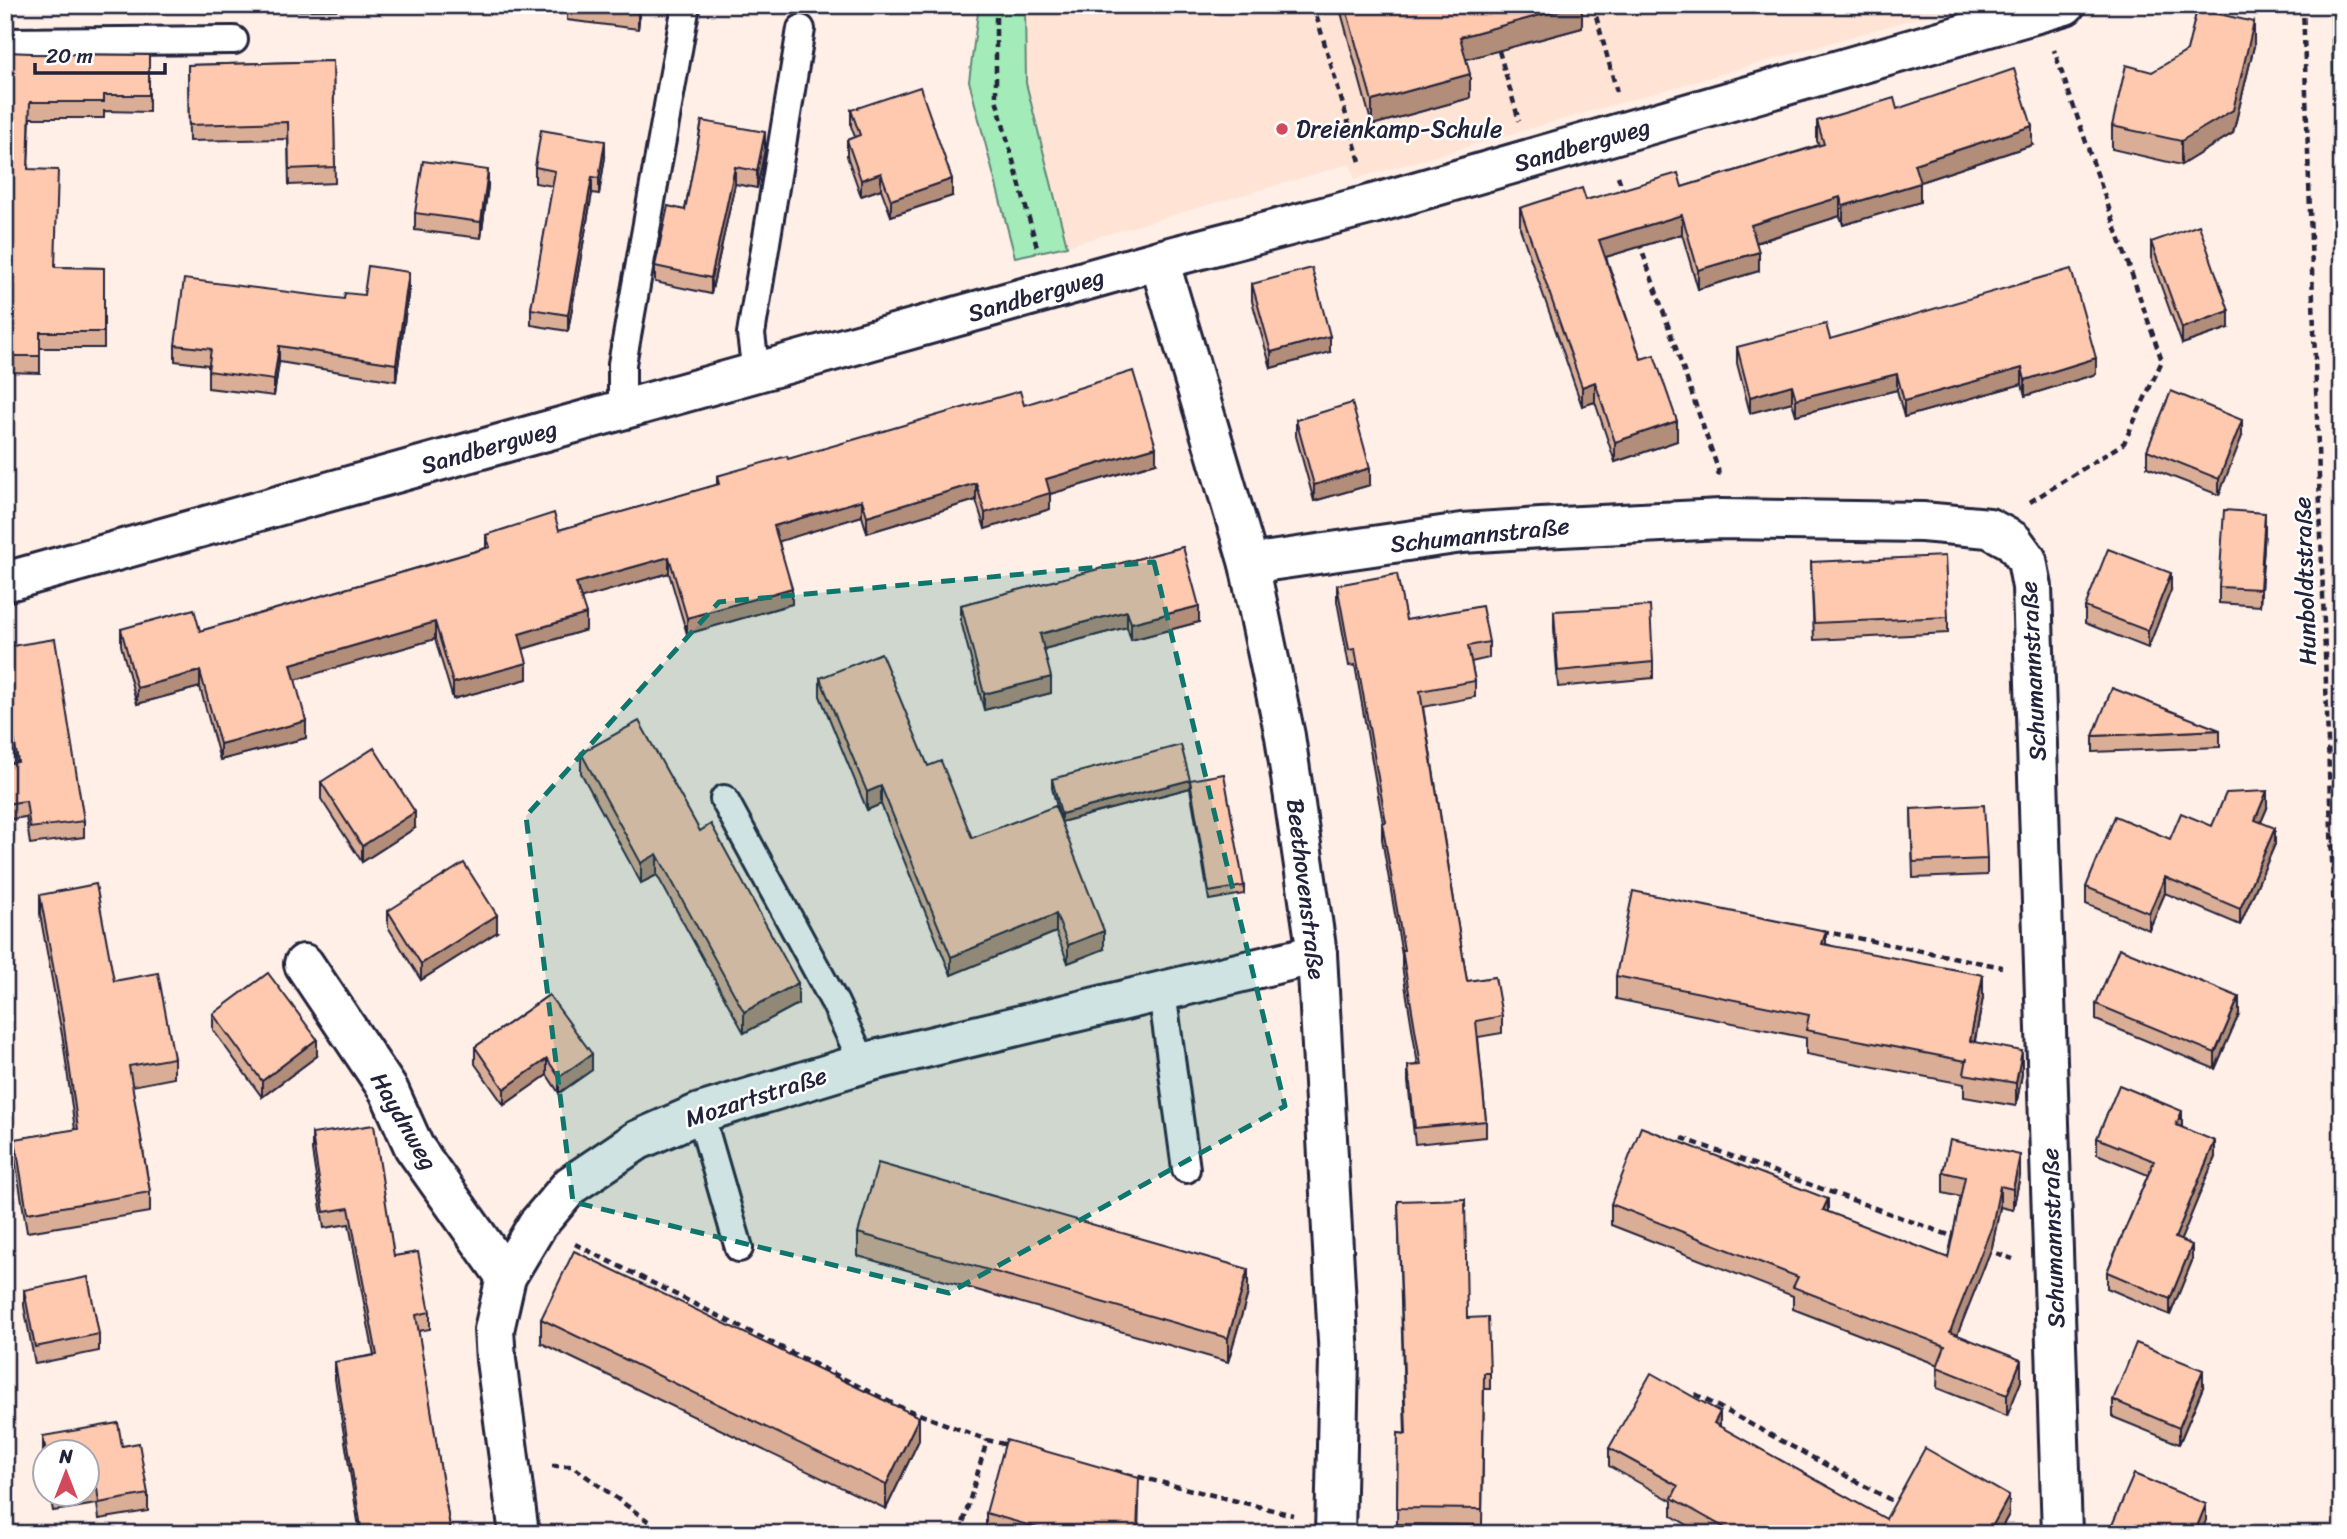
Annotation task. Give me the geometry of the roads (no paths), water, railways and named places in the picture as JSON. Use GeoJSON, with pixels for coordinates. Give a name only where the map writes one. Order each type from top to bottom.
{"type":"FeatureCollection","features":[{"type":"Feature","properties":{"kind":"street","name":"Sandbergweg"},"geometry":{"type":"LineString","coordinates":[[5,582],[1159,260],[1531,160],[2053,9]]}},
{"type":"Feature","properties":{"kind":"street","name":"Beethovenstraße"},"geometry":{"type":"LineString","coordinates":[[1159,260],[1249,564],[1285,736],[1317,954],[1339,1359],[1335,1530]]}},
{"type":"Feature","properties":{"kind":"street","name":"Schumannstraße"},"geometry":{"type":"LineString","coordinates":[[1249,564],[1462,533],[1721,519],[1908,521],[1989,528],[2013,541],[2027,560],[2032,587],[2062,1534]]}},
{"type":"Feature","properties":{"kind":"street","name":"Mozartstraße"},"geometry":{"type":"LineString","coordinates":[[519,1534],[496,1360],[495,1330],[506,1277],[537,1224],[571,1185],[638,1140],[700,1113],[863,1063],[1317,954]]}},
{"type":"Feature","properties":{"kind":"street","name":"Haydnweg"},"geometry":{"type":"LineString","coordinates":[[304,964],[389,1091],[414,1147],[506,1277]]}},
{"type":"Feature","properties":{"kind":"lane"},"geometry":{"type":"LineString","coordinates":[[622,410],[622,364],[686,5]]}},
{"type":"Feature","properties":{"kind":"lane"},"geometry":{"type":"LineString","coordinates":[[756,373],[751,334],[801,29]]}},
{"type":"Feature","properties":{"kind":"lane"},"geometry":{"type":"LineString","coordinates":[[5,42],[234,40]]}},
{"type":"Feature","properties":{"kind":"lane"},"geometry":{"type":"LineString","coordinates":[[724,799],[835,1003],[863,1063]]}},
{"type":"Feature","properties":{"kind":"lane"},"geometry":{"type":"LineString","coordinates":[[1162,992],[1186,1169]]}},
{"type":"Feature","properties":{"kind":"lane"},"geometry":{"type":"LineString","coordinates":[[700,1113],[739,1248]]}},
{"type":"Feature","properties":{"kind":"place","name":"Dreienkamp-Schule"},"geometry":{"type":"Point","coordinates":[1282,129]}}]}
